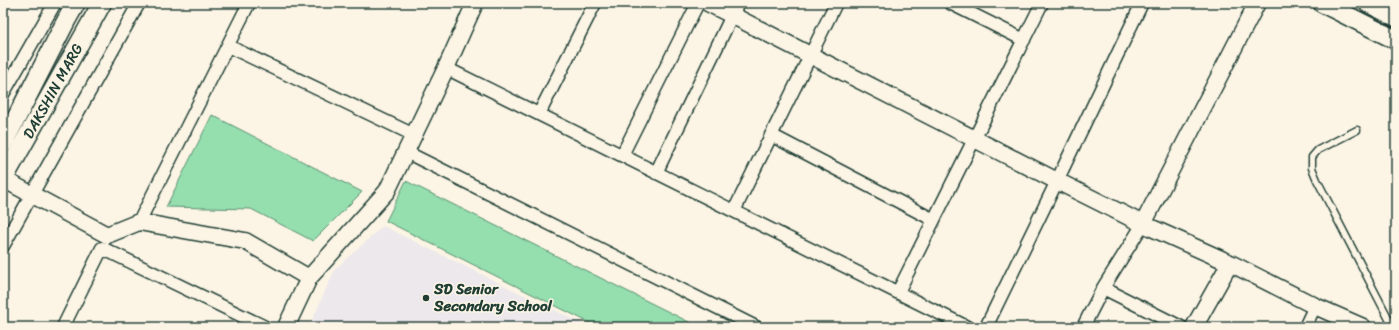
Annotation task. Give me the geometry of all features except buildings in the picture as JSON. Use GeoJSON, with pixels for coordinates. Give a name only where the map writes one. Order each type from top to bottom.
{"type":"FeatureCollection","features":[{"type":"Feature","properties":{"kind":"main road","name":"DAKSHIN MARG"},"geometry":{"type":"LineString","coordinates":[[3,144],[76,3]]}},
{"type":"Feature","properties":{"kind":"main road","name":"DAKSHIN MARG"},"geometry":{"type":"LineString","coordinates":[[3,180],[102,3]]}},
{"type":"Feature","properties":{"kind":"main road"},"geometry":{"type":"LineString","coordinates":[[1322,3],[1396,40]]}},
{"type":"Feature","properties":{"kind":"main road"},"geometry":{"type":"LineString","coordinates":[[1368,3],[1396,17]]}},
{"type":"Feature","properties":{"kind":"street"},"geometry":{"type":"LineString","coordinates":[[3,94],[55,3]]}},
{"type":"Feature","properties":{"kind":"street"},"geometry":{"type":"LineString","coordinates":[[3,246],[139,3]]}},
{"type":"Feature","properties":{"kind":"street"},"geometry":{"type":"LineString","coordinates":[[63,327],[105,241],[140,222],[249,3]]}},
{"type":"Feature","properties":{"kind":"street"},"geometry":{"type":"LineString","coordinates":[[286,327],[309,278],[387,191],[446,68],[475,3]]}},
{"type":"Feature","properties":{"kind":"street"},"geometry":{"type":"LineString","coordinates":[[539,114],[595,3]]}},
{"type":"Feature","properties":{"kind":"street"},"geometry":{"type":"LineString","coordinates":[[622,155],[698,3]]}},
{"type":"Feature","properties":{"kind":"street"},"geometry":{"type":"LineString","coordinates":[[708,3],[735,9],[810,55],[974,139],[1144,224],[1230,263],[1315,306],[1363,327]]}},
{"type":"Feature","properties":{"kind":"street"},"geometry":{"type":"LineString","coordinates":[[734,211],[836,3]]}},
{"type":"Feature","properties":{"kind":"street"},"geometry":{"type":"LineString","coordinates":[[950,3],[1024,40]]}},
{"type":"Feature","properties":{"kind":"street"},"geometry":{"type":"LineString","coordinates":[[898,292],[1042,3]]}},
{"type":"Feature","properties":{"kind":"street"},"geometry":{"type":"LineString","coordinates":[[986,327],[1142,3]]}},
{"type":"Feature","properties":{"kind":"street"},"geometry":{"type":"LineString","coordinates":[[1083,327],[1103,288],[1144,224],[1257,3]]}},
{"type":"Feature","properties":{"kind":"street"},"geometry":{"type":"LineString","coordinates":[[656,172],[735,9]]}},
{"type":"Feature","properties":{"kind":"street"},"geometry":{"type":"LineString","coordinates":[[228,46],[414,135]]}},
{"type":"Feature","properties":{"kind":"street"},"geometry":{"type":"LineString","coordinates":[[446,68],[967,327]]}},
{"type":"Feature","properties":{"kind":"street"},"geometry":{"type":"LineString","coordinates":[[771,135],[934,220]]}},
{"type":"Feature","properties":{"kind":"street"},"geometry":{"type":"LineString","coordinates":[[406,152],[756,327]]}},
{"type":"Feature","properties":{"kind":"street"},"geometry":{"type":"LineString","coordinates":[[3,180],[32,194],[105,241],[265,327]]}},
{"type":"Feature","properties":{"kind":"street"},"geometry":{"type":"LineString","coordinates":[[140,222],[245,242],[309,278]]}},
{"type":"Feature","properties":{"kind":"street"},"geometry":{"type":"LineString","coordinates":[[1194,327],[1230,263]]}},
{"type":"Feature","properties":{"kind":"street"},"geometry":{"type":"LineString","coordinates":[[1103,288],[1181,327]]}},
{"type":"Feature","properties":{"kind":"street"},"geometry":{"type":"LineString","coordinates":[[1305,327],[1315,306]]}},
{"type":"Feature","properties":{"kind":"lane"},"geometry":{"type":"LineString","coordinates":[[1357,130],[1318,150],[1312,157],[1312,168],[1393,327]]}},
{"type":"Feature","properties":{"kind":"shaded area","name":"SD Senior Secondary School"},"geometry":{"type":"Polygon","coordinates":[[[383,226],[589,327],[309,327],[335,269],[383,226]]]}},
{"type":"Feature","properties":{"kind":"green space"},"geometry":{"type":"Polygon","coordinates":[[[212,115],[362,192],[313,241],[251,209],[166,207],[212,115]]]}},
{"type":"Feature","properties":{"kind":"green space"},"geometry":{"type":"Polygon","coordinates":[[[406,181],[699,327],[598,327],[386,221],[406,181]]]}},
{"type":"Feature","properties":{"kind":"place","name":"SD Senior Secondary School"},"geometry":{"type":"Point","coordinates":[426,298]}}]}
